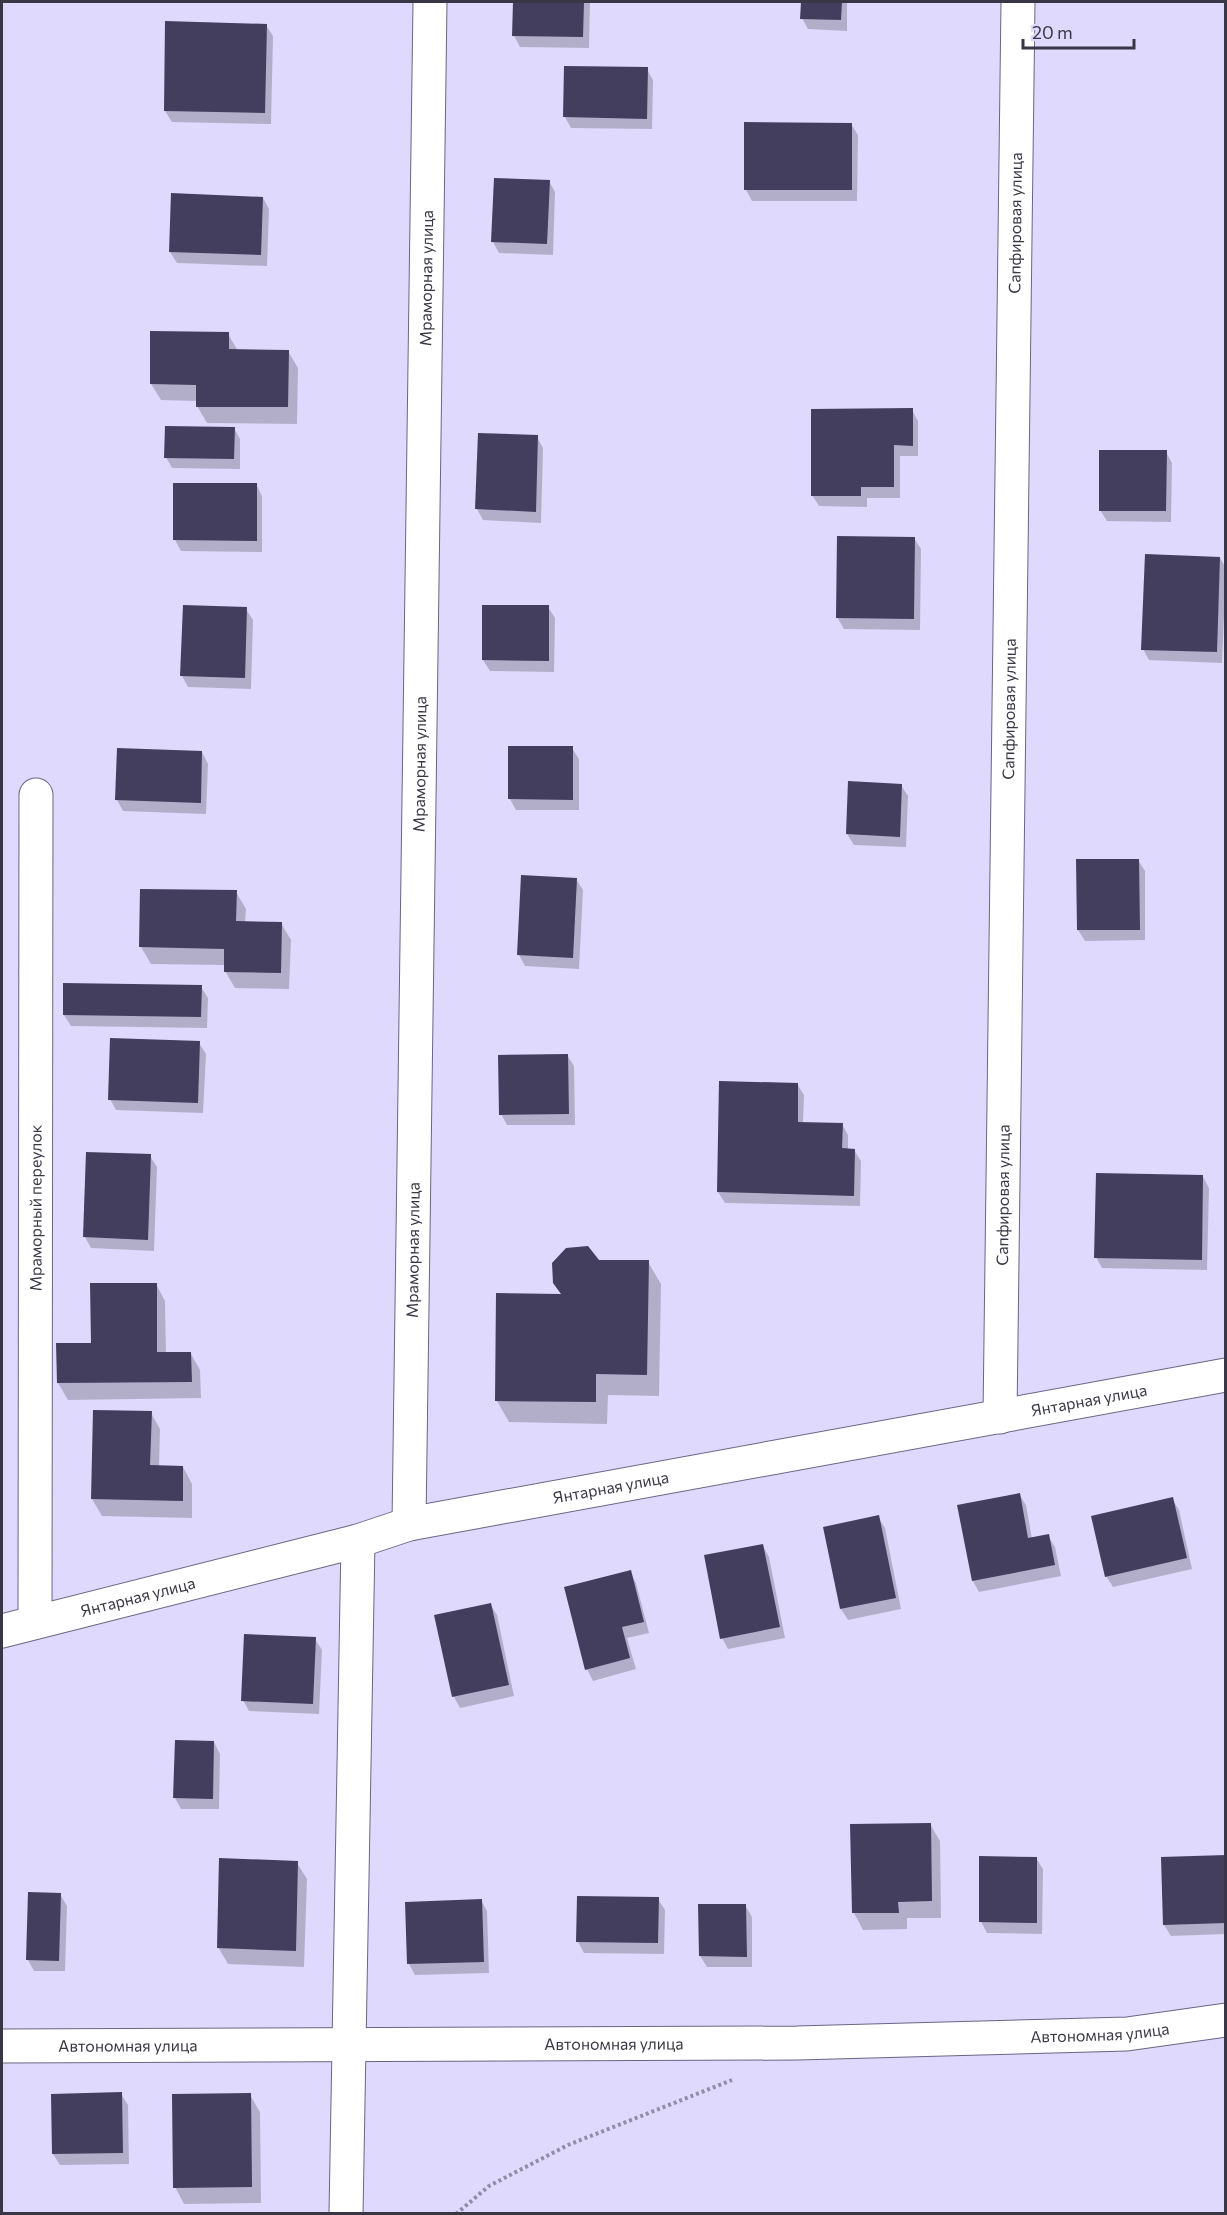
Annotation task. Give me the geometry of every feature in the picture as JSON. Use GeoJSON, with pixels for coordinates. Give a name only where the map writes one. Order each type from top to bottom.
{"type":"FeatureCollection","features":[{"type":"Feature","properties":{"kind":"street","name":"Мраморная улица"},"geometry":{"type":"LineString","coordinates":[[409,1524],[430,2]]}},
{"type":"Feature","properties":{"kind":"street","name":"Сапфировая улица"},"geometry":{"type":"LineString","coordinates":[[1000,1417],[1018,2]]}},
{"type":"Feature","properties":{"kind":"street","name":"Мраморный переулок"},"geometry":{"type":"LineString","coordinates":[[35,1622],[36,795]]}},
{"type":"Feature","properties":{"kind":"street","name":"Янтарная улица"},"geometry":{"type":"LineString","coordinates":[[2,1631],[358,1541],[409,1524],[1226,1375]]}},
{"type":"Feature","properties":{"kind":"street"},"geometry":{"type":"LineString","coordinates":[[346,2214],[351,2046],[358,1541]]}},
{"type":"Feature","properties":{"kind":"street","name":"Автономная улица"},"geometry":{"type":"LineString","coordinates":[[2,2046],[797,2043],[1127,2034],[1226,2020]]}},
{"type":"Feature","properties":{"kind":"path"},"geometry":{"type":"LineString","coordinates":[[456,2214],[489,2186],[568,2145],[735,2079]]}},
{"type":"Feature","properties":{"kind":"building"},"geometry":{"type":"Polygon","coordinates":[[[513,2],[584,2],[583,37],[512,36],[513,2]]]}},
{"type":"Feature","properties":{"kind":"building"},"geometry":{"type":"Polygon","coordinates":[[[801,2],[842,2],[841,20],[800,19],[801,2]]]}},
{"type":"Feature","properties":{"kind":"building"},"geometry":{"type":"Polygon","coordinates":[[[165,21],[267,24],[265,113],[164,111],[165,21]]]}},
{"type":"Feature","properties":{"kind":"building"},"geometry":{"type":"Polygon","coordinates":[[[564,66],[648,67],[647,119],[563,117],[564,66]]]}},
{"type":"Feature","properties":{"kind":"building"},"geometry":{"type":"Polygon","coordinates":[[[744,122],[852,123],[852,190],[744,190],[744,122]]]}},
{"type":"Feature","properties":{"kind":"building"},"geometry":{"type":"Polygon","coordinates":[[[494,178],[550,180],[547,244],[491,242],[494,178]]]}},
{"type":"Feature","properties":{"kind":"building"},"geometry":{"type":"Polygon","coordinates":[[[171,193],[263,197],[261,255],[169,252],[171,193]]]}},
{"type":"Feature","properties":{"kind":"building"},"geometry":{"type":"Polygon","coordinates":[[[150,331],[229,332],[229,349],[289,350],[288,407],[196,407],[196,385],[150,384],[150,331]]]}},
{"type":"Feature","properties":{"kind":"building"},"geometry":{"type":"Polygon","coordinates":[[[913,408],[913,446],[894,445],[894,487],[861,487],[861,496],[811,496],[811,409],[913,408]]]}},
{"type":"Feature","properties":{"kind":"building"},"geometry":{"type":"Polygon","coordinates":[[[165,426],[235,427],[234,459],[164,458],[165,426]]]}},
{"type":"Feature","properties":{"kind":"building"},"geometry":{"type":"Polygon","coordinates":[[[478,433],[538,435],[536,512],[475,509],[478,433]]]}},
{"type":"Feature","properties":{"kind":"building"},"geometry":{"type":"Polygon","coordinates":[[[1099,450],[1167,450],[1166,511],[1099,511],[1099,450]]]}},
{"type":"Feature","properties":{"kind":"building"},"geometry":{"type":"Polygon","coordinates":[[[173,483],[257,483],[257,541],[173,540],[173,483]]]}},
{"type":"Feature","properties":{"kind":"building"},"geometry":{"type":"Polygon","coordinates":[[[837,536],[915,537],[914,619],[836,618],[837,536]]]}},
{"type":"Feature","properties":{"kind":"building"},"geometry":{"type":"Polygon","coordinates":[[[1145,554],[1220,557],[1217,652],[1141,650],[1145,554]]]}},
{"type":"Feature","properties":{"kind":"building"},"geometry":{"type":"Polygon","coordinates":[[[183,605],[247,607],[245,678],[180,676],[183,605]]]}},
{"type":"Feature","properties":{"kind":"building"},"geometry":{"type":"Polygon","coordinates":[[[482,605],[549,605],[549,661],[482,660],[482,605]]]}},
{"type":"Feature","properties":{"kind":"building"},"geometry":{"type":"Polygon","coordinates":[[[508,746],[573,746],[573,800],[508,799],[508,746]]]}},
{"type":"Feature","properties":{"kind":"building"},"geometry":{"type":"Polygon","coordinates":[[[117,748],[202,751],[201,803],[115,800],[117,748]]]}},
{"type":"Feature","properties":{"kind":"building"},"geometry":{"type":"Polygon","coordinates":[[[848,781],[902,784],[900,837],[846,834],[848,781]]]}},
{"type":"Feature","properties":{"kind":"building"},"geometry":{"type":"Polygon","coordinates":[[[1076,859],[1139,859],[1140,930],[1077,930],[1076,859]]]}},
{"type":"Feature","properties":{"kind":"building"},"geometry":{"type":"Polygon","coordinates":[[[521,875],[577,878],[573,958],[517,955],[521,875]]]}},
{"type":"Feature","properties":{"kind":"building"},"geometry":{"type":"Polygon","coordinates":[[[140,889],[237,890],[236,921],[282,922],[281,973],[224,972],[224,949],[139,947],[140,889]]]}},
{"type":"Feature","properties":{"kind":"building"},"geometry":{"type":"Polygon","coordinates":[[[63,983],[202,985],[201,1017],[63,1015],[63,983]]]}},
{"type":"Feature","properties":{"kind":"building"},"geometry":{"type":"Polygon","coordinates":[[[110,1038],[200,1041],[198,1103],[108,1100],[110,1038]]]}},
{"type":"Feature","properties":{"kind":"building"},"geometry":{"type":"Polygon","coordinates":[[[568,1054],[569,1114],[499,1115],[498,1055],[568,1054]]]}},
{"type":"Feature","properties":{"kind":"building"},"geometry":{"type":"Polygon","coordinates":[[[719,1081],[798,1083],[798,1122],[843,1123],[842,1148],[855,1149],[854,1196],[717,1192],[719,1081]]]}},
{"type":"Feature","properties":{"kind":"building"},"geometry":{"type":"Polygon","coordinates":[[[86,1152],[151,1154],[148,1240],[83,1237],[86,1152]]]}},
{"type":"Feature","properties":{"kind":"building"},"geometry":{"type":"Polygon","coordinates":[[[1096,1173],[1203,1175],[1202,1260],[1094,1258],[1096,1173]]]}},
{"type":"Feature","properties":{"kind":"building"},"geometry":{"type":"Polygon","coordinates":[[[588,1246],[599,1260],[649,1260],[647,1375],[596,1374],[596,1402],[495,1401],[496,1293],[561,1294],[553,1283],[552,1263],[566,1248],[588,1246]]]}},
{"type":"Feature","properties":{"kind":"building"},"geometry":{"type":"Polygon","coordinates":[[[90,1283],[157,1283],[157,1352],[191,1352],[192,1382],[57,1383],[56,1343],[91,1343],[90,1283]]]}},
{"type":"Feature","properties":{"kind":"building"},"geometry":{"type":"Polygon","coordinates":[[[93,1410],[152,1411],[150,1465],[183,1466],[183,1501],[91,1499],[93,1410]]]}},
{"type":"Feature","properties":{"kind":"building"},"geometry":{"type":"Polygon","coordinates":[[[1020,1493],[1028,1538],[1049,1534],[1055,1565],[972,1581],[957,1505],[1020,1493]]]}},
{"type":"Feature","properties":{"kind":"building"},"geometry":{"type":"Polygon","coordinates":[[[1173,1497],[1187,1558],[1105,1577],[1091,1516],[1173,1497]]]}},
{"type":"Feature","properties":{"kind":"building"},"geometry":{"type":"Polygon","coordinates":[[[879,1515],[896,1598],[840,1609],[823,1527],[879,1515]]]}},
{"type":"Feature","properties":{"kind":"building"},"geometry":{"type":"Polygon","coordinates":[[[763,1544],[780,1627],[720,1639],[704,1555],[763,1544]]]}},
{"type":"Feature","properties":{"kind":"building"},"geometry":{"type":"Polygon","coordinates":[[[631,1570],[644,1622],[622,1627],[630,1658],[585,1670],[564,1587],[631,1570]]]}},
{"type":"Feature","properties":{"kind":"building"},"geometry":{"type":"Polygon","coordinates":[[[491,1603],[509,1685],[452,1697],[434,1615],[491,1603]]]}},
{"type":"Feature","properties":{"kind":"building"},"geometry":{"type":"Polygon","coordinates":[[[244,1634],[316,1637],[313,1704],[241,1701],[244,1634]]]}},
{"type":"Feature","properties":{"kind":"building"},"geometry":{"type":"Polygon","coordinates":[[[175,1740],[214,1741],[213,1799],[173,1798],[175,1740]]]}},
{"type":"Feature","properties":{"kind":"building"},"geometry":{"type":"Polygon","coordinates":[[[931,1823],[932,1901],[898,1902],[899,1913],[852,1913],[850,1824],[931,1823]]]}},
{"type":"Feature","properties":{"kind":"building"},"geometry":{"type":"Polygon","coordinates":[[[1226,1855],[1226,1923],[1163,1925],[1161,1857],[1226,1855]]]}},
{"type":"Feature","properties":{"kind":"building"},"geometry":{"type":"Polygon","coordinates":[[[979,1856],[1037,1857],[1037,1923],[979,1922],[979,1856]]]}},
{"type":"Feature","properties":{"kind":"building"},"geometry":{"type":"Polygon","coordinates":[[[219,1858],[298,1861],[296,1951],[217,1948],[219,1858]]]}},
{"type":"Feature","properties":{"kind":"building"},"geometry":{"type":"Polygon","coordinates":[[[28,1892],[61,1893],[59,1961],[26,1960],[28,1892]]]}},
{"type":"Feature","properties":{"kind":"building"},"geometry":{"type":"Polygon","coordinates":[[[577,1896],[659,1897],[658,1943],[576,1942],[577,1896]]]}},
{"type":"Feature","properties":{"kind":"building"},"geometry":{"type":"Polygon","coordinates":[[[482,1899],[484,1962],[407,1964],[405,1902],[482,1899]]]}},
{"type":"Feature","properties":{"kind":"building"},"geometry":{"type":"Polygon","coordinates":[[[698,1904],[746,1904],[747,1957],[699,1956],[698,1904]]]}},
{"type":"Feature","properties":{"kind":"building"},"geometry":{"type":"Polygon","coordinates":[[[122,2092],[123,2153],[52,2154],[51,2094],[122,2092]]]}},
{"type":"Feature","properties":{"kind":"building"},"geometry":{"type":"Polygon","coordinates":[[[251,2093],[252,2187],[173,2188],[172,2094],[251,2093]]]}}]}
